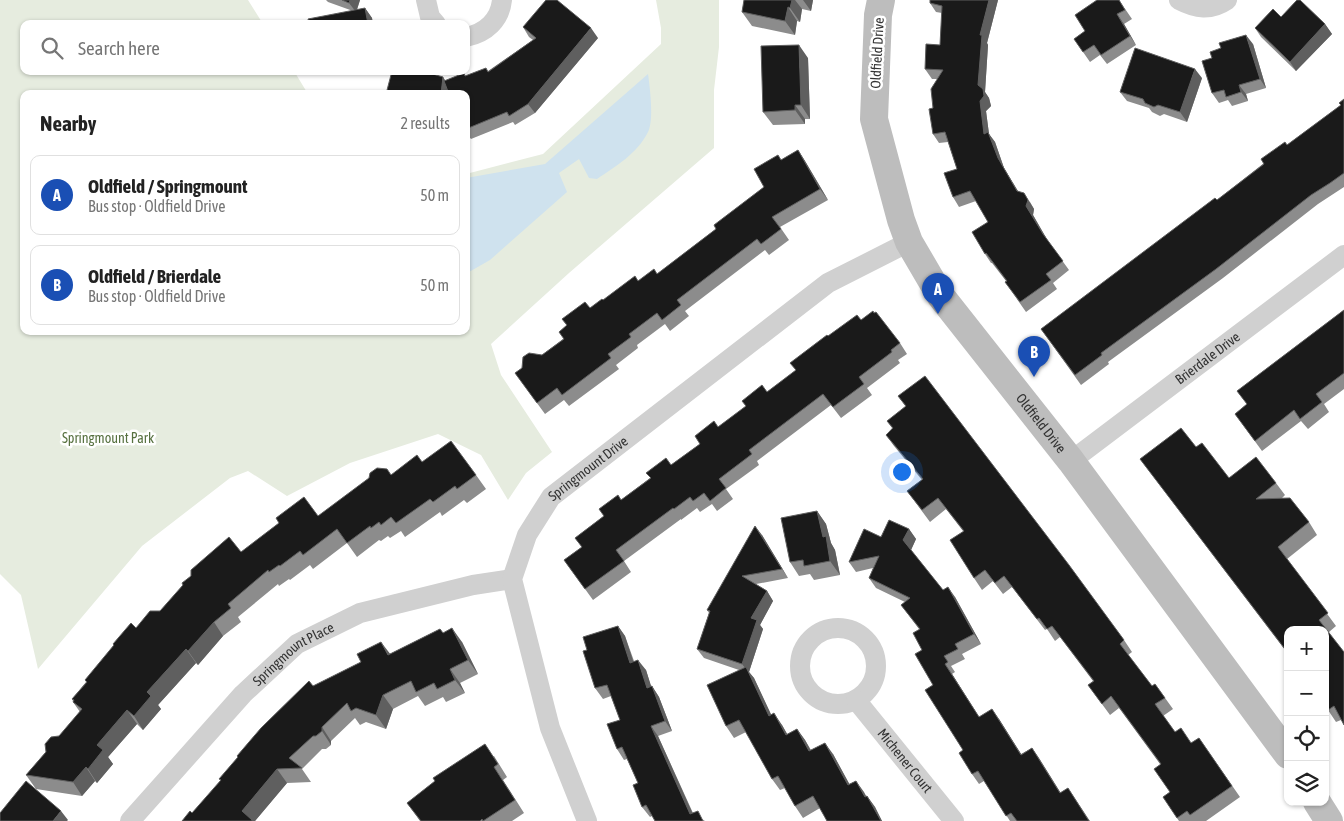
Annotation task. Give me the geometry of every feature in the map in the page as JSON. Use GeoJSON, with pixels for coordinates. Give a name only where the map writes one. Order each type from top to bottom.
{"type":"FeatureCollection","features":[{"type":"Feature","properties":{"kind":"street"},"geometry":{"type":"LineString","coordinates":[[426,0],[430,17],[433,20]]}},
{"type":"Feature","properties":{"kind":"street"},"geometry":{"type":"LineString","coordinates":[[470,36],[481,33],[495,21],[501,9],[502,0]]}},
{"type":"Feature","properties":{"kind":"street","name":"Oldfield Drive"},"geometry":{"type":"LineString","coordinates":[[881,0],[878,16],[874,119],[901,220],[909,242],[940,295],[1071,461],[1284,750]]}},
{"type":"Feature","properties":{"kind":"street"},"geometry":{"type":"LineString","coordinates":[[1179,0],[1191,6],[1206,8],[1220,5],[1227,0]]}},
{"type":"Feature","properties":{"kind":"street","name":"Springmount Drive"},"geometry":{"type":"LineString","coordinates":[[512,579],[527,535],[551,497],[828,283],[909,242]]}},
{"type":"Feature","properties":{"kind":"street","name":"Brierdale Drive"},"geometry":{"type":"LineString","coordinates":[[1071,461],[1344,255]]}},
{"type":"Feature","properties":{"kind":"street"},"geometry":{"type":"LineString","coordinates":[[512,579],[550,728],[587,821]]}},
{"type":"Feature","properties":{"kind":"street","name":"Springmount Place"},"geometry":{"type":"LineString","coordinates":[[130,821],[243,694],[297,644],[360,612],[473,585],[512,579]]}},
{"type":"Feature","properties":{"kind":"street","name":"Michener Court"},"geometry":{"type":"LineString","coordinates":[[856,700],[954,821]]}},
{"type":"Feature","properties":{"kind":"street"},"geometry":{"type":"LineString","coordinates":[[1320,806],[1330,821],[1344,814]]}},
{"type":"Feature","properties":{"kind":"green space","name":"Springmount Park"},"geometry":{"type":"Polygon","coordinates":[[[0,0],[248,0],[260,20],[20,20],[20,75],[296,75],[306,90],[20,90],[20,335],[470,335],[470,173],[543,154],[661,44],[661,28],[656,0],[719,0],[719,47],[714,90],[714,148],[569,273],[491,344],[501,375],[552,452],[526,473],[508,500],[481,455],[438,434],[350,463],[287,496],[248,471],[230,478],[142,546],[38,669],[21,595],[0,574],[0,0]]]}},
{"type":"Feature","properties":{"kind":"water"},"geometry":{"type":"Polygon","coordinates":[[[648,74],[651,120],[648,132],[638,147],[626,159],[597,179],[589,178],[579,159],[559,173],[567,192],[490,260],[470,271],[470,177],[545,164],[648,74]]]}},
{"type":"Feature","properties":{"kind":"building"},"geometry":{"type":"Polygon","coordinates":[[[546,0],[557,0],[591,28],[528,104],[509,116],[507,112],[470,127],[470,90],[447,90],[444,81],[459,75],[470,75],[486,68],[488,72],[536,38],[523,27],[546,0]]]}},
{"type":"Feature","properties":{"kind":"building"},"geometry":{"type":"Polygon","coordinates":[[[744,0],[792,0],[790,8],[788,7],[785,21],[742,12],[744,0]]]}},
{"type":"Feature","properties":{"kind":"building"},"geometry":{"type":"Polygon","coordinates":[[[930,0],[989,0],[980,35],[982,35],[978,85],[983,89],[984,96],[980,101],[984,134],[988,132],[998,158],[1017,191],[1024,193],[1028,200],[1026,206],[1043,234],[1063,261],[1046,274],[1051,280],[1020,302],[1005,282],[1007,281],[985,254],[972,232],[988,222],[970,191],[953,197],[944,173],[957,169],[945,132],[933,134],[929,109],[933,108],[931,89],[943,70],[925,69],[926,44],[940,45],[942,6],[930,3],[930,0]]]}},
{"type":"Feature","properties":{"kind":"building"},"geometry":{"type":"Polygon","coordinates":[[[1097,0],[1119,0],[1125,10],[1117,14],[1130,36],[1101,55],[1094,45],[1083,52],[1074,39],[1085,31],[1075,15],[1097,0]]]}},
{"type":"Feature","properties":{"kind":"building"},"geometry":{"type":"Polygon","coordinates":[[[1297,0],[1300,0],[1325,24],[1290,62],[1255,28],[1273,9],[1281,17],[1297,0]]]}},
{"type":"Feature","properties":{"kind":"building"},"geometry":{"type":"Polygon","coordinates":[[[365,8],[367,20],[308,20],[365,8]]]}},
{"type":"Feature","properties":{"kind":"building"},"geometry":{"type":"Polygon","coordinates":[[[1246,35],[1260,79],[1239,85],[1241,92],[1226,97],[1224,90],[1212,93],[1202,61],[1212,58],[1210,52],[1221,48],[1219,43],[1246,35]]]}},
{"type":"Feature","properties":{"kind":"building"},"geometry":{"type":"Polygon","coordinates":[[[799,45],[801,105],[795,105],[795,110],[763,112],[761,46],[799,45]]]}},
{"type":"Feature","properties":{"kind":"building"},"geometry":{"type":"Polygon","coordinates":[[[1135,48],[1195,69],[1180,112],[1158,105],[1154,107],[1145,103],[1143,99],[1120,92],[1135,48]]]}},
{"type":"Feature","properties":{"kind":"building"},"geometry":{"type":"Polygon","coordinates":[[[391,75],[436,75],[443,77],[441,90],[387,90],[391,75]]]}},
{"type":"Feature","properties":{"kind":"building"},"geometry":{"type":"Polygon","coordinates":[[[1344,99],[1344,173],[1311,195],[1216,269],[1101,353],[1102,355],[1075,375],[1041,329],[1215,198],[1217,200],[1264,164],[1261,159],[1285,142],[1287,145],[1341,105],[1339,103],[1344,99]]]}},
{"type":"Feature","properties":{"kind":"building"},"geometry":{"type":"Polygon","coordinates":[[[798,150],[820,189],[772,217],[781,229],[761,244],[757,239],[677,300],[681,305],[662,320],[657,313],[629,334],[631,337],[608,354],[611,358],[562,395],[557,388],[537,403],[515,373],[522,368],[523,357],[529,353],[542,355],[564,339],[559,332],[567,325],[562,319],[585,302],[590,308],[635,276],[638,281],[654,269],[657,274],[716,229],[714,225],[764,187],[754,169],[778,155],[781,160],[798,150]]]}},
{"type":"Feature","properties":{"kind":"building"},"geometry":{"type":"Polygon","coordinates":[[[1344,310],[1344,373],[1316,394],[1322,402],[1300,419],[1294,410],[1255,441],[1235,414],[1247,404],[1237,391],[1344,310]]]}},
{"type":"Feature","properties":{"kind":"building"},"geometry":{"type":"Polygon","coordinates":[[[873,311],[874,313],[876,312],[900,343],[891,350],[892,352],[859,377],[864,384],[833,407],[823,394],[749,450],[752,454],[719,479],[726,488],[710,501],[704,493],[693,501],[690,497],[673,508],[616,550],[624,561],[585,589],[564,560],[582,547],[575,538],[604,516],[599,509],[618,495],[621,500],[651,478],[646,473],[666,458],[671,465],[700,444],[695,436],[714,421],[718,427],[746,406],[742,401],[762,385],[767,392],[796,370],[790,363],[827,335],[857,315],[861,320],[873,311]]]}},
{"type":"Feature","properties":{"kind":"building"},"geometry":{"type":"Polygon","coordinates":[[[925,376],[1124,640],[1120,644],[1152,686],[1155,684],[1165,698],[1155,704],[1175,732],[1181,728],[1191,743],[1199,738],[1232,786],[1190,815],[1187,811],[1177,818],[1163,797],[1170,792],[1154,769],[1161,764],[1111,696],[1102,704],[1088,685],[1094,681],[1052,626],[1047,629],[1039,618],[1037,619],[1004,576],[995,583],[985,570],[974,578],[950,540],[964,531],[938,498],[922,510],[907,491],[923,479],[886,435],[893,428],[887,421],[906,406],[898,396],[925,376]]]}},
{"type":"Feature","properties":{"kind":"building"},"geometry":{"type":"Polygon","coordinates":[[[1181,428],[1196,447],[1202,443],[1229,478],[1256,457],[1276,483],[1256,499],[1290,498],[1309,522],[1278,547],[1328,613],[1319,620],[1324,626],[1284,626],[1284,648],[1140,459],[1181,428]]]}},
{"type":"Feature","properties":{"kind":"building"},"geometry":{"type":"Polygon","coordinates":[[[451,441],[476,475],[457,489],[455,486],[433,502],[430,499],[396,523],[391,517],[381,525],[379,522],[371,528],[370,526],[347,543],[337,529],[303,555],[300,551],[280,566],[269,572],[268,570],[228,604],[231,608],[214,622],[188,651],[186,649],[147,692],[151,696],[134,716],[127,710],[97,745],[103,750],[88,769],[86,767],[73,782],[26,775],[46,752],[45,744],[51,737],[59,736],[82,709],[72,699],[87,682],[85,680],[113,644],[131,623],[136,628],[150,611],[160,611],[183,585],[182,583],[191,576],[191,570],[229,537],[241,552],[279,523],[276,518],[304,497],[318,516],[369,478],[370,473],[377,468],[387,469],[391,475],[417,455],[422,462],[451,441]]]}},
{"type":"Feature","properties":{"kind":"building"},"geometry":{"type":"Polygon","coordinates":[[[817,511],[823,537],[826,536],[830,561],[804,566],[803,560],[790,562],[781,518],[817,511]]]}},
{"type":"Feature","properties":{"kind":"building"},"geometry":{"type":"Polygon","coordinates":[[[889,520],[909,529],[903,540],[943,590],[948,587],[974,634],[955,644],[958,649],[944,656],[948,662],[945,664],[979,717],[992,709],[1021,755],[1032,748],[1060,793],[1068,788],[1089,821],[1017,821],[1011,813],[1006,816],[978,771],[972,774],[959,753],[963,750],[925,690],[933,685],[915,654],[922,650],[913,633],[920,629],[901,605],[910,598],[869,578],[879,556],[849,562],[864,529],[881,537],[889,520]]]}},
{"type":"Feature","properties":{"kind":"building"},"geometry":{"type":"Polygon","coordinates":[[[755,526],[782,569],[742,576],[767,591],[751,618],[757,620],[742,664],[697,649],[710,611],[707,610],[755,526]]]}},
{"type":"Feature","properties":{"kind":"building"},"geometry":{"type":"Polygon","coordinates":[[[618,626],[630,663],[638,660],[647,688],[652,686],[665,721],[651,726],[690,814],[698,811],[703,821],[655,821],[646,805],[642,807],[633,785],[638,783],[622,747],[617,749],[607,724],[620,720],[607,685],[595,688],[583,651],[587,650],[583,637],[618,626]]]}},
{"type":"Feature","properties":{"kind":"building"},"geometry":{"type":"Polygon","coordinates":[[[452,628],[468,660],[450,669],[455,680],[437,689],[434,683],[416,692],[411,681],[383,695],[376,715],[356,708],[351,711],[347,703],[322,727],[322,731],[313,736],[289,758],[302,768],[277,769],[242,811],[252,821],[182,821],[190,811],[192,813],[221,780],[219,779],[261,728],[309,681],[313,686],[361,662],[357,654],[381,642],[388,655],[440,629],[443,633],[452,628]]]}},
{"type":"Feature","properties":{"kind":"building"},"geometry":{"type":"Polygon","coordinates":[[[1329,633],[1344,652],[1344,725],[1334,706],[1329,709],[1329,633]]]}},
{"type":"Feature","properties":{"kind":"building"},"geometry":{"type":"Polygon","coordinates":[[[746,667],[769,716],[774,713],[786,735],[797,729],[809,751],[825,743],[848,785],[856,781],[881,821],[827,821],[813,796],[795,806],[778,776],[772,779],[739,720],[726,726],[707,685],[746,667]]]}},
{"type":"Feature","properties":{"kind":"building"},"geometry":{"type":"Polygon","coordinates":[[[485,744],[498,764],[494,767],[515,800],[483,821],[482,819],[480,821],[421,821],[407,803],[435,781],[433,778],[485,744]]]}},
{"type":"Feature","properties":{"kind":"building"},"geometry":{"type":"Polygon","coordinates":[[[26,781],[61,811],[53,821],[0,821],[0,813],[26,781]]]}},
{"type":"Feature","properties":{"kind":"place","name":"Oldfield / Springmount"},"geometry":{"type":"Point","coordinates":[938,314]}},
{"type":"Feature","properties":{"kind":"place","name":"Oldfield / Brierdale"},"geometry":{"type":"Point","coordinates":[1034,377]}}]}
